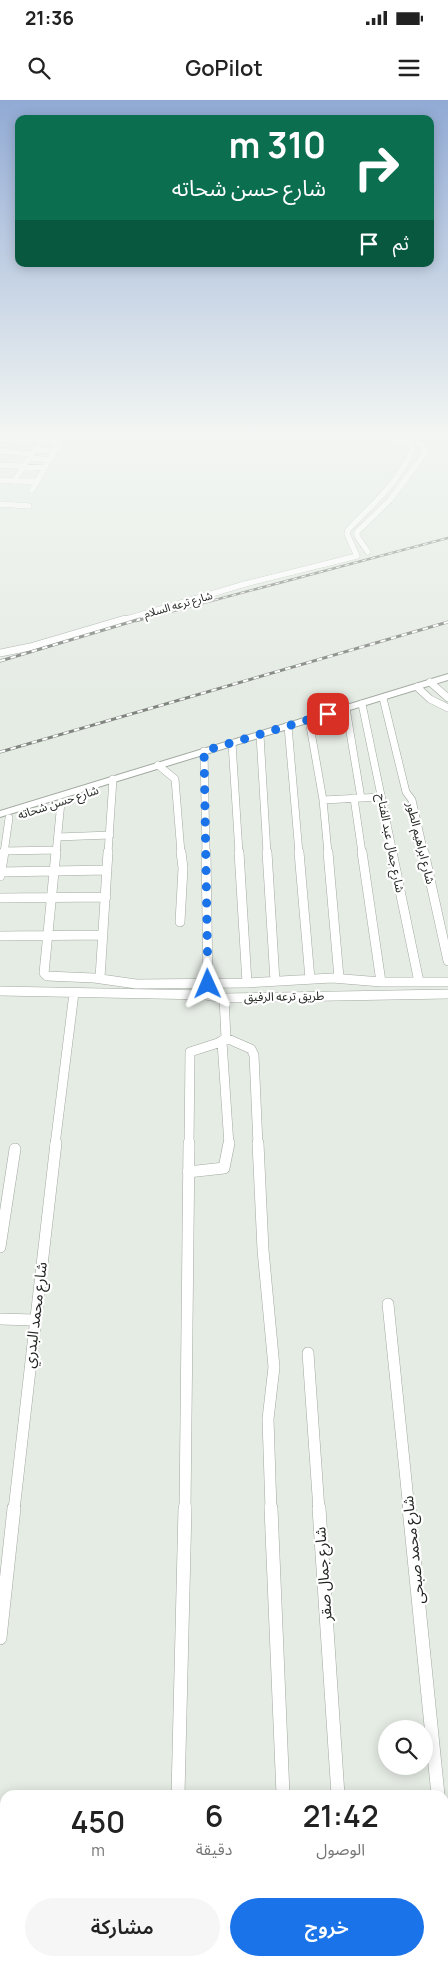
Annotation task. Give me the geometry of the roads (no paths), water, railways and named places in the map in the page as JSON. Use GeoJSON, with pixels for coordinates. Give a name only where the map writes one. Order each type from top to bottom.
{"type":"FeatureCollection","features":[{"type":"Feature","properties":{"kind":"main road","name":"شارع حسن شحاته"},"geometry":{"type":"LineString","coordinates":[[3,817],[113,779],[448,677]]}},
{"type":"Feature","properties":{"kind":"main road","name":"شارع حسن شحاته"},"geometry":{"type":"LineString","coordinates":[[3,817],[98,790],[113,779]]}},
{"type":"Feature","properties":{"kind":"street"},"geometry":{"type":"LineString","coordinates":[[357,521],[348,530],[347,534],[357,556]]}},
{"type":"Feature","properties":{"kind":"street"},"geometry":{"type":"LineString","coordinates":[[368,521],[357,532],[357,536],[368,552]]}},
{"type":"Feature","properties":{"kind":"street","name":"شارع ترعه السلام"},"geometry":{"type":"LineString","coordinates":[[1,650],[30,647],[245,584],[357,556]]}},
{"type":"Feature","properties":{"kind":"street"},"geometry":{"type":"LineString","coordinates":[[430,682],[448,698]]}},
{"type":"Feature","properties":{"kind":"street"},"geometry":{"type":"LineString","coordinates":[[417,687],[430,700],[448,708]]}},
{"type":"Feature","properties":{"kind":"street","name":"شارع ابراهيم الطور"},"geometry":{"type":"LineString","coordinates":[[383,698],[406,792],[412,800],[448,961]]}},
{"type":"Feature","properties":{"kind":"street","name":"شارع جمال عبد الفتاح"},"geometry":{"type":"LineString","coordinates":[[362,704],[419,982]]}},
{"type":"Feature","properties":{"kind":"street"},"geometry":{"type":"LineString","coordinates":[[346,708],[381,982]]}},
{"type":"Feature","properties":{"kind":"street"},"geometry":{"type":"LineString","coordinates":[[309,720],[323,800],[339,978]]}},
{"type":"Feature","properties":{"kind":"street"},"geometry":{"type":"LineString","coordinates":[[288,726],[310,979]]}},
{"type":"Feature","properties":{"kind":"street"},"geometry":{"type":"LineString","coordinates":[[260,735],[275,982]]}},
{"type":"Feature","properties":{"kind":"street"},"geometry":{"type":"LineString","coordinates":[[232,743],[247,983]]}},
{"type":"Feature","properties":{"kind":"street"},"geometry":{"type":"LineString","coordinates":[[204,751],[208,984]]}},
{"type":"Feature","properties":{"kind":"street"},"geometry":{"type":"LineString","coordinates":[[158,765],[175,779],[178,794],[178,830],[183,868],[180,922]]}},
{"type":"Feature","properties":{"kind":"street"},"geometry":{"type":"LineString","coordinates":[[100,978],[113,779]]}},
{"type":"Feature","properties":{"kind":"street"},"geometry":{"type":"LineString","coordinates":[[323,800],[381,797]]}},
{"type":"Feature","properties":{"kind":"street"},"geometry":{"type":"LineString","coordinates":[[48,936],[61,802]]}},
{"type":"Feature","properties":{"kind":"street"},"geometry":{"type":"LineString","coordinates":[[3,817],[4,851],[0,873],[108,870]]}},
{"type":"Feature","properties":{"kind":"street"},"geometry":{"type":"LineString","coordinates":[[58,837],[110,835]]}},
{"type":"Feature","properties":{"kind":"street"},"geometry":{"type":"LineString","coordinates":[[4,851],[56,850]]}},
{"type":"Feature","properties":{"kind":"street"},"geometry":{"type":"LineString","coordinates":[[0,898],[106,896]]}},
{"type":"Feature","properties":{"kind":"street"},"geometry":{"type":"LineString","coordinates":[[0,936],[103,935]]}},
{"type":"Feature","properties":{"kind":"street","name":"طريق ترعه الرفيق"},"geometry":{"type":"LineString","coordinates":[[48,936],[44,973],[52,977],[100,978],[129,984],[247,983],[339,978],[381,982],[448,982]]}},
{"type":"Feature","properties":{"kind":"street","name":"طريق ترعه الرفيق"},"geometry":{"type":"LineString","coordinates":[[0,991],[199,995],[224,998],[242,996],[448,994]]}},
{"type":"Feature","properties":{"kind":"street","name":"شارع محمد البدري"},"geometry":{"type":"LineString","coordinates":[[0,1638],[34,1320],[74,993]]}},
{"type":"Feature","properties":{"kind":"street"},"geometry":{"type":"LineString","coordinates":[[188,1172],[224,1168],[229,1145],[224,998]]}},
{"type":"Feature","properties":{"kind":"street"},"geometry":{"type":"LineString","coordinates":[[178,1790],[184,1572],[190,1052],[197,1047],[224,1040],[251,1049],[254,1055],[262,1250],[274,1368],[268,1420],[278,1714],[283,1790]]}},
{"type":"Feature","properties":{"kind":"street"},"geometry":{"type":"LineString","coordinates":[[0,1247],[15,1149]]}},
{"type":"Feature","properties":{"kind":"street","name":"شارع محمد صبحى"},"geometry":{"type":"LineString","coordinates":[[388,1304],[437,1790]]}},
{"type":"Feature","properties":{"kind":"street"},"geometry":{"type":"LineString","coordinates":[[0,1319],[34,1320]]}},
{"type":"Feature","properties":{"kind":"street","name":"شارع جمال صقر"},"geometry":{"type":"LineString","coordinates":[[308,1353],[338,1790]]}},
{"type":"Feature","properties":{"kind":"railway"},"geometry":{"type":"LineString","coordinates":[[136,621],[448,538]]}},
{"type":"Feature","properties":{"kind":"railway"},"geometry":{"type":"LineString","coordinates":[[0,661],[140,619]]}},
{"type":"Feature","properties":{"kind":"railway"},"geometry":{"type":"LineString","coordinates":[[0,752],[448,622]]}}]}
